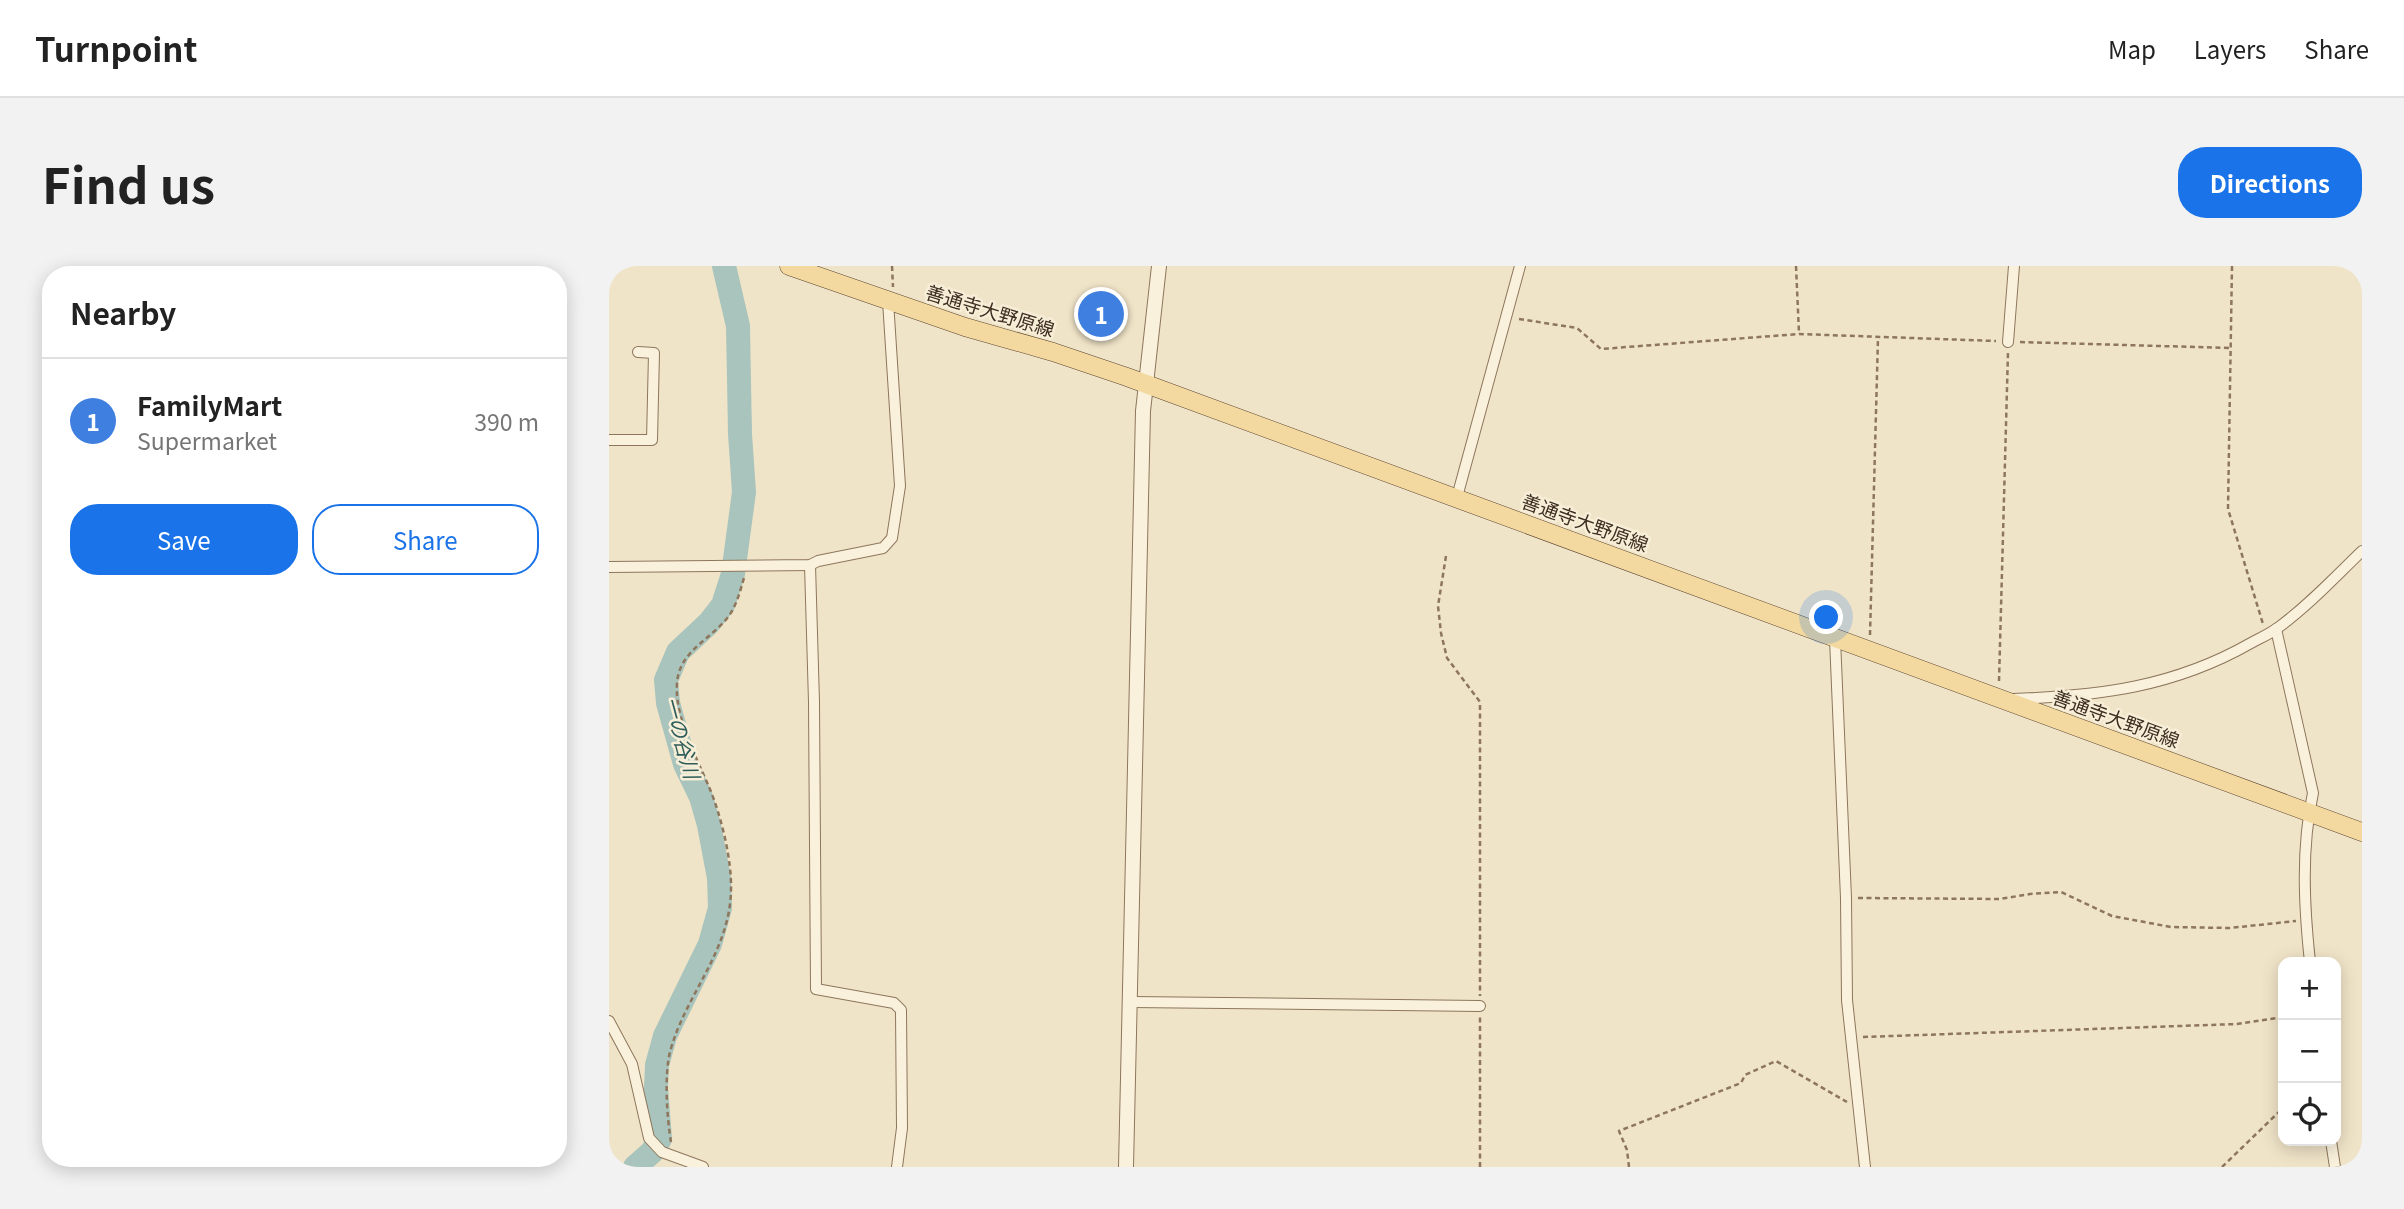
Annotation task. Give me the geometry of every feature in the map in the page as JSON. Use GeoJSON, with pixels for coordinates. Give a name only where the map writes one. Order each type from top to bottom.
{"type":"FeatureCollection","features":[{"type":"Feature","properties":{"kind":"main road","name":"善通寺大野原線"},"geometry":{"type":"LineString","coordinates":[[789,266],[1145,384],[2362,832]]}},
{"type":"Feature","properties":{"kind":"street"},"geometry":{"type":"LineString","coordinates":[[1126,1167],[1145,384],[1159,266]]}},
{"type":"Feature","properties":{"kind":"street"},"geometry":{"type":"LineString","coordinates":[[1457,498],[1520,266]]}},
{"type":"Feature","properties":{"kind":"street"},"geometry":{"type":"LineString","coordinates":[[2008,342],[2014,266]]}},
{"type":"Feature","properties":{"kind":"street"},"geometry":{"type":"LineString","coordinates":[[609,566],[810,565],[883,548],[892,538],[900,486],[888,301]]}},
{"type":"Feature","properties":{"kind":"street"},"geometry":{"type":"LineString","coordinates":[[609,440],[652,440],[654,353],[638,352]]}},
{"type":"Feature","properties":{"kind":"street"},"geometry":{"type":"LineString","coordinates":[[1999,699],[2091,695],[2141,687],[2200,668],[2271,632],[2307,604],[2362,551]]}},
{"type":"Feature","properties":{"kind":"street"},"geometry":{"type":"LineString","coordinates":[[810,565],[816,989],[894,1003],[901,1010],[902,1128],[897,1167]]}},
{"type":"Feature","properties":{"kind":"street"},"geometry":{"type":"LineString","coordinates":[[2271,632],[2313,793],[2309,811],[2304,885],[2310,957]]}},
{"type":"Feature","properties":{"kind":"street"},"geometry":{"type":"LineString","coordinates":[[1835,639],[1846,898],[1847,1000],[1865,1167]]}},
{"type":"Feature","properties":{"kind":"street"},"geometry":{"type":"LineString","coordinates":[[1131,1002],[1480,1006]]}},
{"type":"Feature","properties":{"kind":"street"},"geometry":{"type":"LineString","coordinates":[[609,1021],[632,1064],[649,1138],[662,1152],[703,1167]]}},
{"type":"Feature","properties":{"kind":"street"},"geometry":{"type":"LineString","coordinates":[[2332,1146],[2335,1167]]}},
{"type":"Feature","properties":{"kind":"path"},"geometry":{"type":"LineString","coordinates":[[1796,266],[1799,334]]}},
{"type":"Feature","properties":{"kind":"path"},"geometry":{"type":"LineString","coordinates":[[2232,266],[2228,509],[2271,632]]}},
{"type":"Feature","properties":{"kind":"path"},"geometry":{"type":"LineString","coordinates":[[1506,317],[1577,328],[1601,349],[1799,334],[2230,348]]}},
{"type":"Feature","properties":{"kind":"path"},"geometry":{"type":"LineString","coordinates":[[1870,650],[1878,338]]}},
{"type":"Feature","properties":{"kind":"path"},"geometry":{"type":"LineString","coordinates":[[1999,699],[2008,342]]}},
{"type":"Feature","properties":{"kind":"path"},"geometry":{"type":"LineString","coordinates":[[1446,556],[1438,606],[1441,633],[1447,658],[1480,702],[1480,1167]]}},
{"type":"Feature","properties":{"kind":"path"},"geometry":{"type":"LineString","coordinates":[[674,1156],[667,1073],[670,1053],[695,992],[725,935],[731,888],[716,806],[694,757],[677,692],[678,677],[682,663],[688,655],[728,617],[736,603],[745,566]]}},
{"type":"Feature","properties":{"kind":"path"},"geometry":{"type":"LineString","coordinates":[[1846,898],[2000,899],[2061,892],[2112,916],[2171,927],[2230,928],[2306,920]]}},
{"type":"Feature","properties":{"kind":"path"},"geometry":{"type":"LineString","coordinates":[[1853,1038],[2237,1024],[2278,1018]]}},
{"type":"Feature","properties":{"kind":"path"},"geometry":{"type":"LineString","coordinates":[[1629,1167],[1627,1150],[1619,1131],[1741,1083],[1745,1075],[1776,1061],[1858,1108]]}},
{"type":"Feature","properties":{"kind":"path"},"geometry":{"type":"LineString","coordinates":[[2222,1167],[2278,1113]]}},
{"type":"Feature","properties":{"kind":"building"},"geometry":{"type":"Polygon","coordinates":[[[1086,298],[1122,308],[1116,330],[1081,320],[1086,298]]]}},
{"type":"Feature","properties":{"kind":"waterway","name":"一の谷川"},"geometry":{"type":"LineString","coordinates":[[635,1167],[652,1152],[660,1139],[657,1065],[665,1036],[710,944],[720,908],[719,878],[709,825],[701,797],[685,764],[668,703],[666,680],[678,652],[709,623],[723,605],[733,574],[744,492],[738,326],[724,266]]}},
{"type":"Feature","properties":{"kind":"place","name":"FamilyMart"},"geometry":{"type":"Point","coordinates":[1101,314]}}]}
